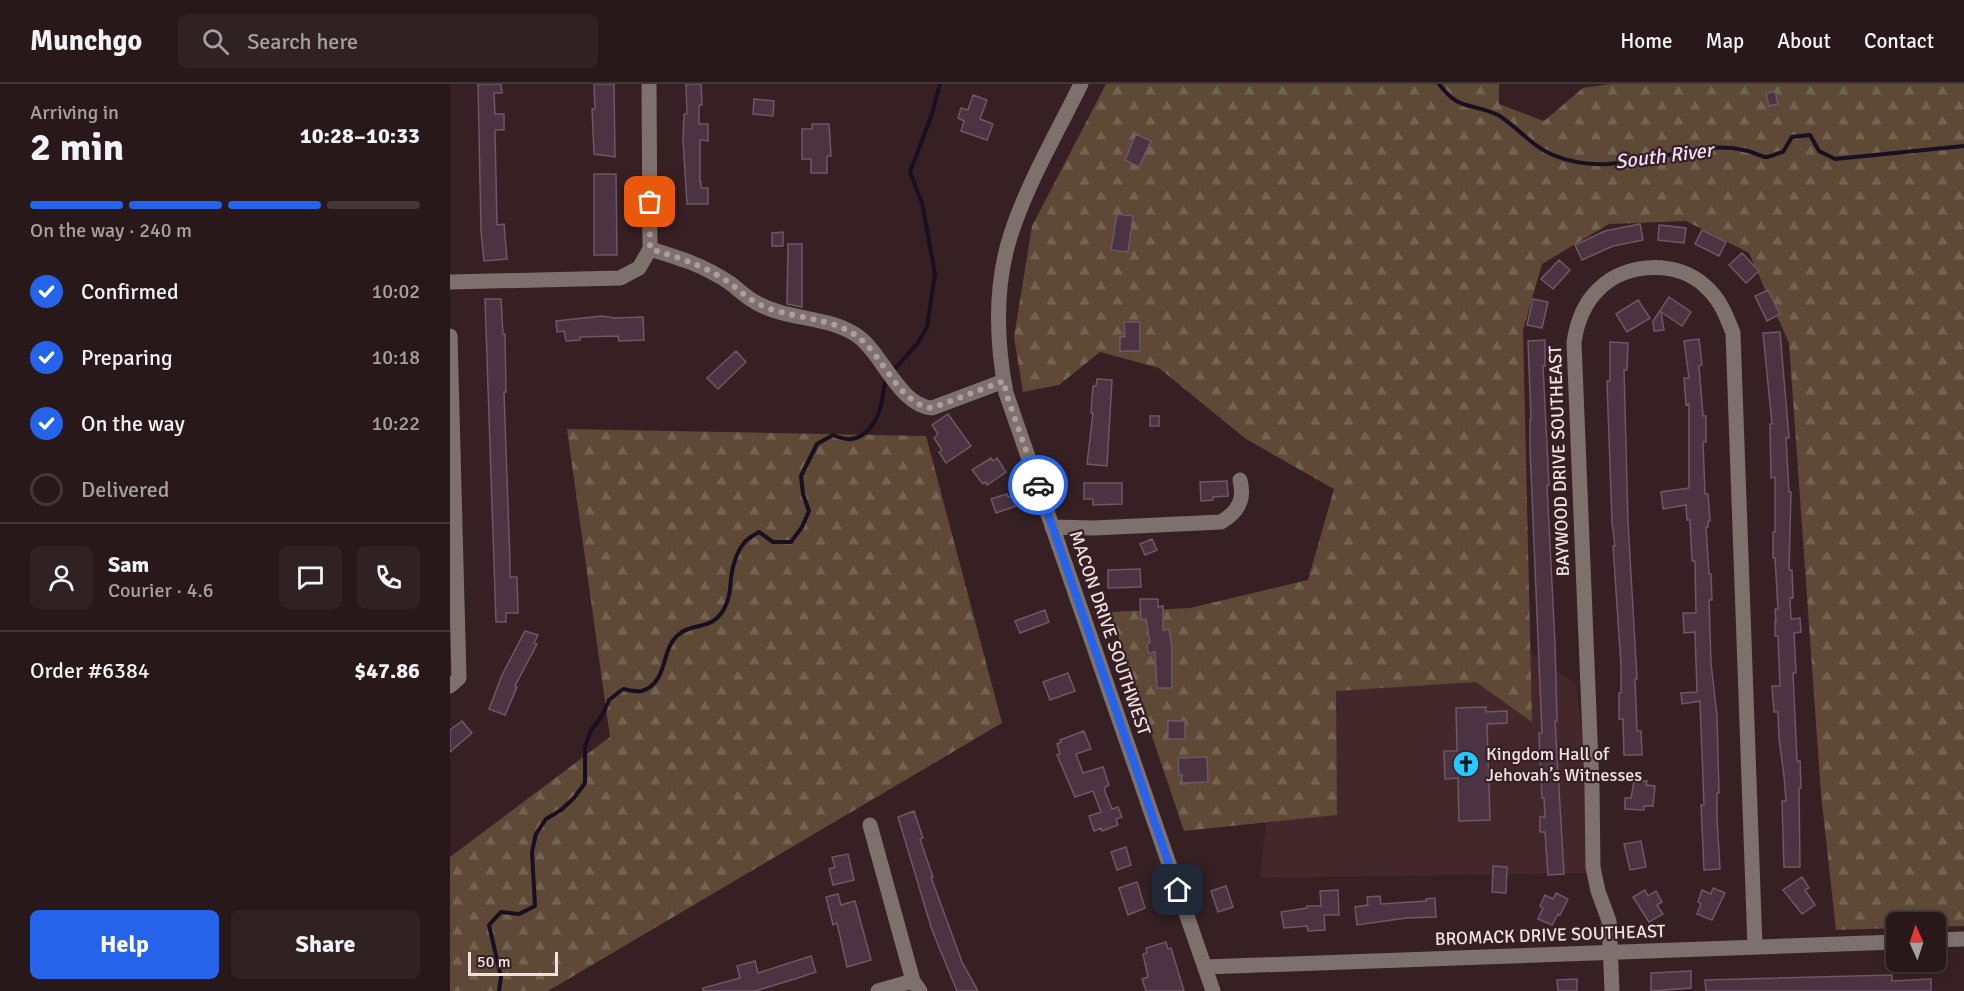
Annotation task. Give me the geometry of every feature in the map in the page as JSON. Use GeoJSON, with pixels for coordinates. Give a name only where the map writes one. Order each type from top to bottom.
{"type":"FeatureCollection","features":[{"type":"Feature","properties":{"kind":"street"},"geometry":{"type":"LineString","coordinates":[[450,282],[620,278],[639,268],[650,249],[648,84]]}},
{"type":"Feature","properties":{"kind":"street","name":"MACON DRIVE SOUTHWEST"},"geometry":{"type":"LineString","coordinates":[[1081,84],[1021,206],[1010,236],[999,297],[998,328],[1004,381],[1006,393],[1213,991]]}},
{"type":"Feature","properties":{"kind":"street"},"geometry":{"type":"LineString","coordinates":[[650,249],[692,261],[729,282],[755,302],[782,312],[846,328],[860,338],[875,354],[913,402],[923,407],[932,408],[1004,381]]}},
{"type":"Feature","properties":{"kind":"street","name":"BAYWOOD DRIVE SOUTHEAST"},"geometry":{"type":"LineString","coordinates":[[1612,991],[1609,921],[1598,891],[1593,867],[1592,787],[1574,342],[1582,312],[1599,288],[1624,272],[1652,266],[1680,271],[1705,285],[1724,307],[1733,333],[1755,947]]}},
{"type":"Feature","properties":{"kind":"street"},"geometry":{"type":"LineString","coordinates":[[450,336],[455,682]]}},
{"type":"Feature","properties":{"kind":"street"},"geometry":{"type":"LineString","coordinates":[[1052,527],[1094,528],[1221,522],[1233,515],[1240,503],[1243,490],[1240,480]]}},
{"type":"Feature","properties":{"kind":"street"},"geometry":{"type":"LineString","coordinates":[[870,825],[916,986],[878,991]]}},
{"type":"Feature","properties":{"kind":"street"},"geometry":{"type":"LineString","coordinates":[[1946,940],[1964,939]]}},
{"type":"Feature","properties":{"kind":"street","name":"BROMACK DRIVE SOUTHEAST"},"geometry":{"type":"LineString","coordinates":[[1205,967],[1886,942]]}},
{"type":"Feature","properties":{"kind":"shaded area"},"geometry":{"type":"Polygon","coordinates":[[[1504,634],[1576,684],[1599,873],[1260,878],[1284,667],[1504,634]]]}},
{"type":"Feature","properties":{"kind":"green space"},"geometry":{"type":"Polygon","coordinates":[[[1106,84],[1499,84],[1499,104],[1544,121],[1583,88],[1610,84],[1964,84],[1964,926],[1946,927],[1946,912],[1886,912],[1886,928],[1836,930],[1821,794],[1789,343],[1749,253],[1686,221],[1609,224],[1542,264],[1523,330],[1532,722],[1476,682],[1336,691],[1337,815],[1184,831],[1110,612],[1190,608],[1308,580],[1334,489],[1246,439],[1159,368],[1100,352],[1059,385],[1023,392],[1014,337],[1032,226],[1106,84]]]}},
{"type":"Feature","properties":{"kind":"green space"},"geometry":{"type":"Polygon","coordinates":[[[567,429],[926,436],[1002,723],[548,991],[450,991],[450,857],[610,737],[567,429]]]}},
{"type":"Feature","properties":{"kind":"building"},"geometry":{"type":"Polygon","coordinates":[[[478,84],[501,84],[502,93],[494,93],[495,114],[504,114],[504,130],[495,130],[497,225],[504,224],[507,259],[484,261],[481,231],[478,84]]]}},
{"type":"Feature","properties":{"kind":"building"},"geometry":{"type":"Polygon","coordinates":[[[594,84],[614,84],[615,157],[594,154],[592,109],[595,109],[594,84]]]}},
{"type":"Feature","properties":{"kind":"building"},"geometry":{"type":"Polygon","coordinates":[[[686,84],[701,84],[702,105],[699,105],[699,124],[708,124],[708,141],[700,140],[700,182],[701,188],[708,188],[708,204],[687,204],[683,140],[684,114],[687,114],[686,84]]]}},
{"type":"Feature","properties":{"kind":"building"},"geometry":{"type":"Polygon","coordinates":[[[1775,91],[1778,104],[1769,106],[1766,94],[1775,91]]]}},
{"type":"Feature","properties":{"kind":"building"},"geometry":{"type":"Polygon","coordinates":[[[973,95],[987,100],[980,119],[993,124],[987,140],[961,131],[964,121],[958,118],[961,108],[968,110],[973,95]]]}},
{"type":"Feature","properties":{"kind":"building"},"geometry":{"type":"Polygon","coordinates":[[[754,99],[774,101],[773,116],[753,114],[754,99]]]}},
{"type":"Feature","properties":{"kind":"building"},"geometry":{"type":"Polygon","coordinates":[[[812,124],[829,124],[831,156],[827,156],[827,173],[811,173],[811,159],[802,159],[802,129],[812,129],[812,124]]]}},
{"type":"Feature","properties":{"kind":"building"},"geometry":{"type":"Polygon","coordinates":[[[1136,134],[1151,141],[1139,167],[1125,160],[1136,134]]]}},
{"type":"Feature","properties":{"kind":"building"},"geometry":{"type":"Polygon","coordinates":[[[594,174],[616,174],[617,255],[594,255],[594,174]]]}},
{"type":"Feature","properties":{"kind":"building"},"geometry":{"type":"Polygon","coordinates":[[[1117,214],[1133,216],[1128,252],[1111,250],[1117,214]]]}},
{"type":"Feature","properties":{"kind":"building"},"geometry":{"type":"Polygon","coordinates":[[[1640,224],[1643,240],[1613,246],[1582,260],[1575,245],[1605,231],[1640,224]]]}},
{"type":"Feature","properties":{"kind":"building"},"geometry":{"type":"Polygon","coordinates":[[[1659,225],[1686,228],[1684,243],[1658,240],[1659,225]]]}},
{"type":"Feature","properties":{"kind":"building"},"geometry":{"type":"Polygon","coordinates":[[[1702,230],[1726,242],[1719,256],[1695,244],[1702,230]]]}},
{"type":"Feature","properties":{"kind":"building"},"geometry":{"type":"Polygon","coordinates":[[[783,232],[783,246],[772,246],[772,233],[783,232]]]}},
{"type":"Feature","properties":{"kind":"building"},"geometry":{"type":"Polygon","coordinates":[[[788,244],[802,244],[802,307],[787,304],[788,244]]]}},
{"type":"Feature","properties":{"kind":"building"},"geometry":{"type":"Polygon","coordinates":[[[1742,253],[1759,271],[1746,283],[1729,265],[1742,253]]]}},
{"type":"Feature","properties":{"kind":"building"},"geometry":{"type":"Polygon","coordinates":[[[1559,260],[1570,270],[1553,289],[1541,279],[1559,260]]]}},
{"type":"Feature","properties":{"kind":"building"},"geometry":{"type":"Polygon","coordinates":[[[1768,290],[1780,314],[1767,321],[1755,296],[1768,290]]]}},
{"type":"Feature","properties":{"kind":"building"},"geometry":{"type":"Polygon","coordinates":[[[1669,297],[1691,312],[1682,326],[1661,312],[1664,330],[1654,331],[1653,321],[1669,297]]]}},
{"type":"Feature","properties":{"kind":"building"},"geometry":{"type":"Polygon","coordinates":[[[485,299],[501,299],[503,334],[505,334],[506,392],[504,392],[510,577],[517,577],[518,613],[506,613],[506,622],[496,622],[485,299]]]}},
{"type":"Feature","properties":{"kind":"building"},"geometry":{"type":"Polygon","coordinates":[[[1533,299],[1548,302],[1542,328],[1527,325],[1533,299]]]}},
{"type":"Feature","properties":{"kind":"building"},"geometry":{"type":"Polygon","coordinates":[[[1638,300],[1650,318],[1627,332],[1616,314],[1638,300]]]}},
{"type":"Feature","properties":{"kind":"building"},"geometry":{"type":"Polygon","coordinates":[[[602,316],[643,317],[644,340],[619,341],[618,336],[580,337],[580,340],[566,341],[564,331],[557,332],[556,321],[602,316]]]}},
{"type":"Feature","properties":{"kind":"building"},"geometry":{"type":"Polygon","coordinates":[[[1124,322],[1140,322],[1140,351],[1120,351],[1120,337],[1125,337],[1124,322]]]}},
{"type":"Feature","properties":{"kind":"building"},"geometry":{"type":"Polygon","coordinates":[[[1780,332],[1789,438],[1786,438],[1789,492],[1791,492],[1789,570],[1792,570],[1793,598],[1790,598],[1791,619],[1800,618],[1801,632],[1794,633],[1796,673],[1793,673],[1797,761],[1800,761],[1801,788],[1799,788],[1800,867],[1784,867],[1782,801],[1786,801],[1778,712],[1774,712],[1772,686],[1780,686],[1778,636],[1775,636],[1775,609],[1778,609],[1775,558],[1773,558],[1775,477],[1771,478],[1770,424],[1772,424],[1763,333],[1780,332]]]}},
{"type":"Feature","properties":{"kind":"building"},"geometry":{"type":"Polygon","coordinates":[[[1699,339],[1703,416],[1706,416],[1706,442],[1703,442],[1705,494],[1708,494],[1710,521],[1706,527],[1712,600],[1709,600],[1711,663],[1717,716],[1719,793],[1717,793],[1717,819],[1720,869],[1704,870],[1700,701],[1682,704],[1681,693],[1697,692],[1695,632],[1684,633],[1683,613],[1696,613],[1695,561],[1692,561],[1690,520],[1687,520],[1686,505],[1663,509],[1661,492],[1689,488],[1689,404],[1686,405],[1684,378],[1689,378],[1684,341],[1699,339]]]}},
{"type":"Feature","properties":{"kind":"building"},"geometry":{"type":"Polygon","coordinates":[[[1545,340],[1545,366],[1543,366],[1555,643],[1557,721],[1555,721],[1564,874],[1548,875],[1545,832],[1540,832],[1540,817],[1545,817],[1539,733],[1542,733],[1530,449],[1528,341],[1545,340]]]}},
{"type":"Feature","properties":{"kind":"building"},"geometry":{"type":"Polygon","coordinates":[[[1610,342],[1628,343],[1627,370],[1624,370],[1628,522],[1637,679],[1635,679],[1637,731],[1641,731],[1642,755],[1624,755],[1623,719],[1619,719],[1621,665],[1613,546],[1615,546],[1612,522],[1607,381],[1610,381],[1610,342]]]}},
{"type":"Feature","properties":{"kind":"building"},"geometry":{"type":"Polygon","coordinates":[[[736,351],[746,362],[718,389],[707,378],[736,351]]]}},
{"type":"Feature","properties":{"kind":"building"},"geometry":{"type":"Polygon","coordinates":[[[1097,379],[1112,380],[1107,466],[1087,464],[1093,413],[1091,413],[1093,386],[1096,386],[1097,379]]]}},
{"type":"Feature","properties":{"kind":"building"},"geometry":{"type":"Polygon","coordinates":[[[948,414],[971,446],[946,463],[939,452],[942,450],[934,438],[938,434],[932,425],[948,414]]]}},
{"type":"Feature","properties":{"kind":"building"},"geometry":{"type":"Polygon","coordinates":[[[1150,416],[1159,416],[1159,426],[1150,426],[1150,416]]]}},
{"type":"Feature","properties":{"kind":"building"},"geometry":{"type":"Polygon","coordinates":[[[991,458],[993,461],[997,458],[1006,472],[987,485],[986,482],[983,484],[972,470],[991,458]]]}},
{"type":"Feature","properties":{"kind":"building"},"geometry":{"type":"Polygon","coordinates":[[[1227,481],[1228,496],[1201,501],[1200,482],[1227,481]]]}},
{"type":"Feature","properties":{"kind":"building"},"geometry":{"type":"Polygon","coordinates":[[[1084,483],[1122,483],[1122,504],[1093,505],[1093,499],[1084,499],[1084,483]]]}},
{"type":"Feature","properties":{"kind":"building"},"geometry":{"type":"Polygon","coordinates":[[[1007,494],[1008,497],[1012,496],[1016,506],[996,513],[991,499],[1007,494]]]}},
{"type":"Feature","properties":{"kind":"building"},"geometry":{"type":"Polygon","coordinates":[[[1152,539],[1157,550],[1145,555],[1140,544],[1152,539]]]}},
{"type":"Feature","properties":{"kind":"building"},"geometry":{"type":"Polygon","coordinates":[[[1140,569],[1141,587],[1108,588],[1108,570],[1140,569]]]}},
{"type":"Feature","properties":{"kind":"building"},"geometry":{"type":"Polygon","coordinates":[[[1140,599],[1158,599],[1158,607],[1163,606],[1163,630],[1169,629],[1172,649],[1172,688],[1157,688],[1155,652],[1148,653],[1147,644],[1150,643],[1146,619],[1141,620],[1140,599]]]}},
{"type":"Feature","properties":{"kind":"building"},"geometry":{"type":"Polygon","coordinates":[[[1045,610],[1049,622],[1020,633],[1015,621],[1045,610]]]}},
{"type":"Feature","properties":{"kind":"building"},"geometry":{"type":"Polygon","coordinates":[[[525,631],[538,635],[534,643],[537,644],[515,686],[517,687],[505,715],[489,709],[502,675],[525,631]]]}},
{"type":"Feature","properties":{"kind":"building"},"geometry":{"type":"Polygon","coordinates":[[[1068,673],[1075,691],[1050,700],[1043,682],[1068,673]]]}},
{"type":"Feature","properties":{"kind":"building","name":"Kingdom Hall of Jehovah’s Witnesses"},"geometry":{"type":"Polygon","coordinates":[[[1486,707],[1486,712],[1507,711],[1507,723],[1487,724],[1490,820],[1459,821],[1458,778],[1445,779],[1444,751],[1457,751],[1456,708],[1486,707]]]}},
{"type":"Feature","properties":{"kind":"building"},"geometry":{"type":"Polygon","coordinates":[[[462,721],[472,733],[450,752],[450,730],[462,721]]]}},
{"type":"Feature","properties":{"kind":"building"},"geometry":{"type":"Polygon","coordinates":[[[1168,721],[1185,721],[1185,739],[1168,739],[1168,721]]]}},
{"type":"Feature","properties":{"kind":"building"},"geometry":{"type":"Polygon","coordinates":[[[1084,731],[1091,749],[1076,754],[1083,773],[1103,767],[1109,785],[1105,787],[1105,792],[1112,809],[1118,807],[1122,817],[1116,819],[1118,825],[1102,831],[1101,828],[1094,831],[1089,816],[1101,812],[1093,791],[1075,797],[1057,755],[1060,754],[1057,744],[1061,742],[1060,740],[1084,731]]]}},
{"type":"Feature","properties":{"kind":"building"},"geometry":{"type":"Polygon","coordinates":[[[1207,757],[1208,782],[1182,783],[1178,758],[1207,757]]]}},
{"type":"Feature","properties":{"kind":"building"},"geometry":{"type":"Polygon","coordinates":[[[1634,781],[1647,781],[1646,785],[1655,786],[1653,806],[1644,806],[1644,810],[1625,809],[1625,798],[1631,798],[1634,781]]]}},
{"type":"Feature","properties":{"kind":"building"},"geometry":{"type":"Polygon","coordinates":[[[914,811],[923,838],[920,839],[933,877],[931,877],[962,962],[978,991],[957,991],[932,930],[898,817],[914,811]]]}},
{"type":"Feature","properties":{"kind":"building"},"geometry":{"type":"Polygon","coordinates":[[[1641,841],[1646,867],[1630,870],[1624,844],[1641,841]]]}},
{"type":"Feature","properties":{"kind":"building"},"geometry":{"type":"Polygon","coordinates":[[[1126,847],[1131,865],[1117,870],[1111,852],[1126,847]]]}},
{"type":"Feature","properties":{"kind":"building"},"geometry":{"type":"Polygon","coordinates":[[[848,854],[854,880],[833,885],[829,869],[835,867],[832,857],[848,854]]]}},
{"type":"Feature","properties":{"kind":"building"},"geometry":{"type":"Polygon","coordinates":[[[1493,866],[1507,867],[1506,893],[1492,892],[1493,866]]]}},
{"type":"Feature","properties":{"kind":"building"},"geometry":{"type":"Polygon","coordinates":[[[1802,877],[1809,888],[1805,890],[1815,905],[1802,914],[1783,890],[1802,877]]]}},
{"type":"Feature","properties":{"kind":"building"},"geometry":{"type":"Polygon","coordinates":[[[1137,882],[1145,908],[1128,915],[1119,888],[1137,882]]]}},
{"type":"Feature","properties":{"kind":"building"},"geometry":{"type":"Polygon","coordinates":[[[1226,886],[1233,907],[1218,912],[1211,891],[1226,886]]]}},
{"type":"Feature","properties":{"kind":"building"},"geometry":{"type":"Polygon","coordinates":[[[1713,888],[1725,893],[1712,920],[1697,914],[1701,904],[1698,902],[1702,890],[1711,894],[1713,888]]]}},
{"type":"Feature","properties":{"kind":"building"},"geometry":{"type":"Polygon","coordinates":[[[1338,890],[1339,915],[1324,915],[1325,930],[1308,931],[1307,926],[1284,928],[1281,912],[1307,908],[1307,906],[1321,906],[1320,891],[1338,890]]]}},
{"type":"Feature","properties":{"kind":"building"},"geometry":{"type":"Polygon","coordinates":[[[1645,890],[1648,896],[1656,891],[1662,902],[1657,905],[1663,914],[1649,922],[1633,897],[1645,890]]]}},
{"type":"Feature","properties":{"kind":"building"},"geometry":{"type":"Polygon","coordinates":[[[1556,893],[1568,899],[1552,925],[1538,919],[1545,895],[1553,899],[1556,893]]]}},
{"type":"Feature","properties":{"kind":"building"},"geometry":{"type":"Polygon","coordinates":[[[838,894],[841,905],[855,901],[871,960],[847,967],[837,923],[833,925],[826,897],[838,894]]]}},
{"type":"Feature","properties":{"kind":"building"},"geometry":{"type":"Polygon","coordinates":[[[1380,896],[1381,904],[1426,901],[1426,899],[1435,898],[1436,917],[1406,918],[1357,925],[1355,907],[1368,905],[1367,897],[1380,896]]]}},
{"type":"Feature","properties":{"kind":"building"},"geometry":{"type":"Polygon","coordinates":[[[1166,942],[1168,949],[1171,948],[1184,991],[1146,991],[1142,979],[1148,977],[1143,954],[1147,953],[1146,948],[1166,942]]]}},
{"type":"Feature","properties":{"kind":"building"},"geometry":{"type":"Polygon","coordinates":[[[811,956],[816,972],[798,978],[755,991],[703,991],[703,988],[740,978],[737,966],[755,961],[758,973],[811,956]]]}},
{"type":"Feature","properties":{"kind":"building"},"geometry":{"type":"Polygon","coordinates":[[[1691,971],[1691,988],[1651,991],[1651,973],[1691,971]]]}},
{"type":"Feature","properties":{"kind":"building"},"geometry":{"type":"Polygon","coordinates":[[[1892,975],[1892,981],[1931,979],[1931,991],[1706,991],[1705,980],[1892,975]]]}},
{"type":"Feature","properties":{"kind":"building"},"geometry":{"type":"Polygon","coordinates":[[[1577,979],[1577,991],[1558,991],[1557,980],[1577,979]]]}},
{"type":"Feature","properties":{"kind":"waterway","name":"South River"},"geometry":{"type":"LineString","coordinates":[[892,372],[918,343],[927,327],[935,274],[922,203],[910,172],[932,114],[940,84]]}},
{"type":"Feature","properties":{"kind":"waterway","name":"South River"},"geometry":{"type":"LineString","coordinates":[[1439,84],[1459,103],[1498,115],[1545,151],[1572,161],[1592,164],[1632,162],[1716,148],[1739,149],[1767,157],[1783,152],[1792,137],[1810,135],[1819,151],[1835,159],[1964,146]]}},
{"type":"Feature","properties":{"kind":"waterway","name":"South River"},"geometry":{"type":"LineString","coordinates":[[499,991],[501,977],[489,925],[501,912],[519,914],[535,906],[532,852],[536,834],[546,819],[561,810],[585,783],[585,747],[591,730],[602,716],[609,700],[623,689],[642,691],[651,687],[661,673],[672,641],[684,631],[708,624],[719,616],[729,597],[735,559],[741,546],[747,540],[759,532],[773,542],[791,542],[802,527],[809,511],[803,494],[801,476],[817,444],[833,435],[851,439],[868,430],[878,413],[888,378]]}},
{"type":"Feature","properties":{"kind":"way so far"},"geometry":{"type":"LineString","coordinates":[[650,202],[650,249],[692,261],[729,282],[755,302],[782,312],[846,328],[860,338],[875,354],[913,402],[932,408],[1004,381],[1006,393],[1038,485]]}},
{"type":"Feature","properties":{"kind":"place","name":"Kingdom Hall of Jehovah’s Witnesses"},"geometry":{"type":"Point","coordinates":[1466,764]}},
{"type":"Feature","properties":{"kind":"route"},"geometry":{"type":"LineString","coordinates":[[1038,485],[1178,890]]}}]}
